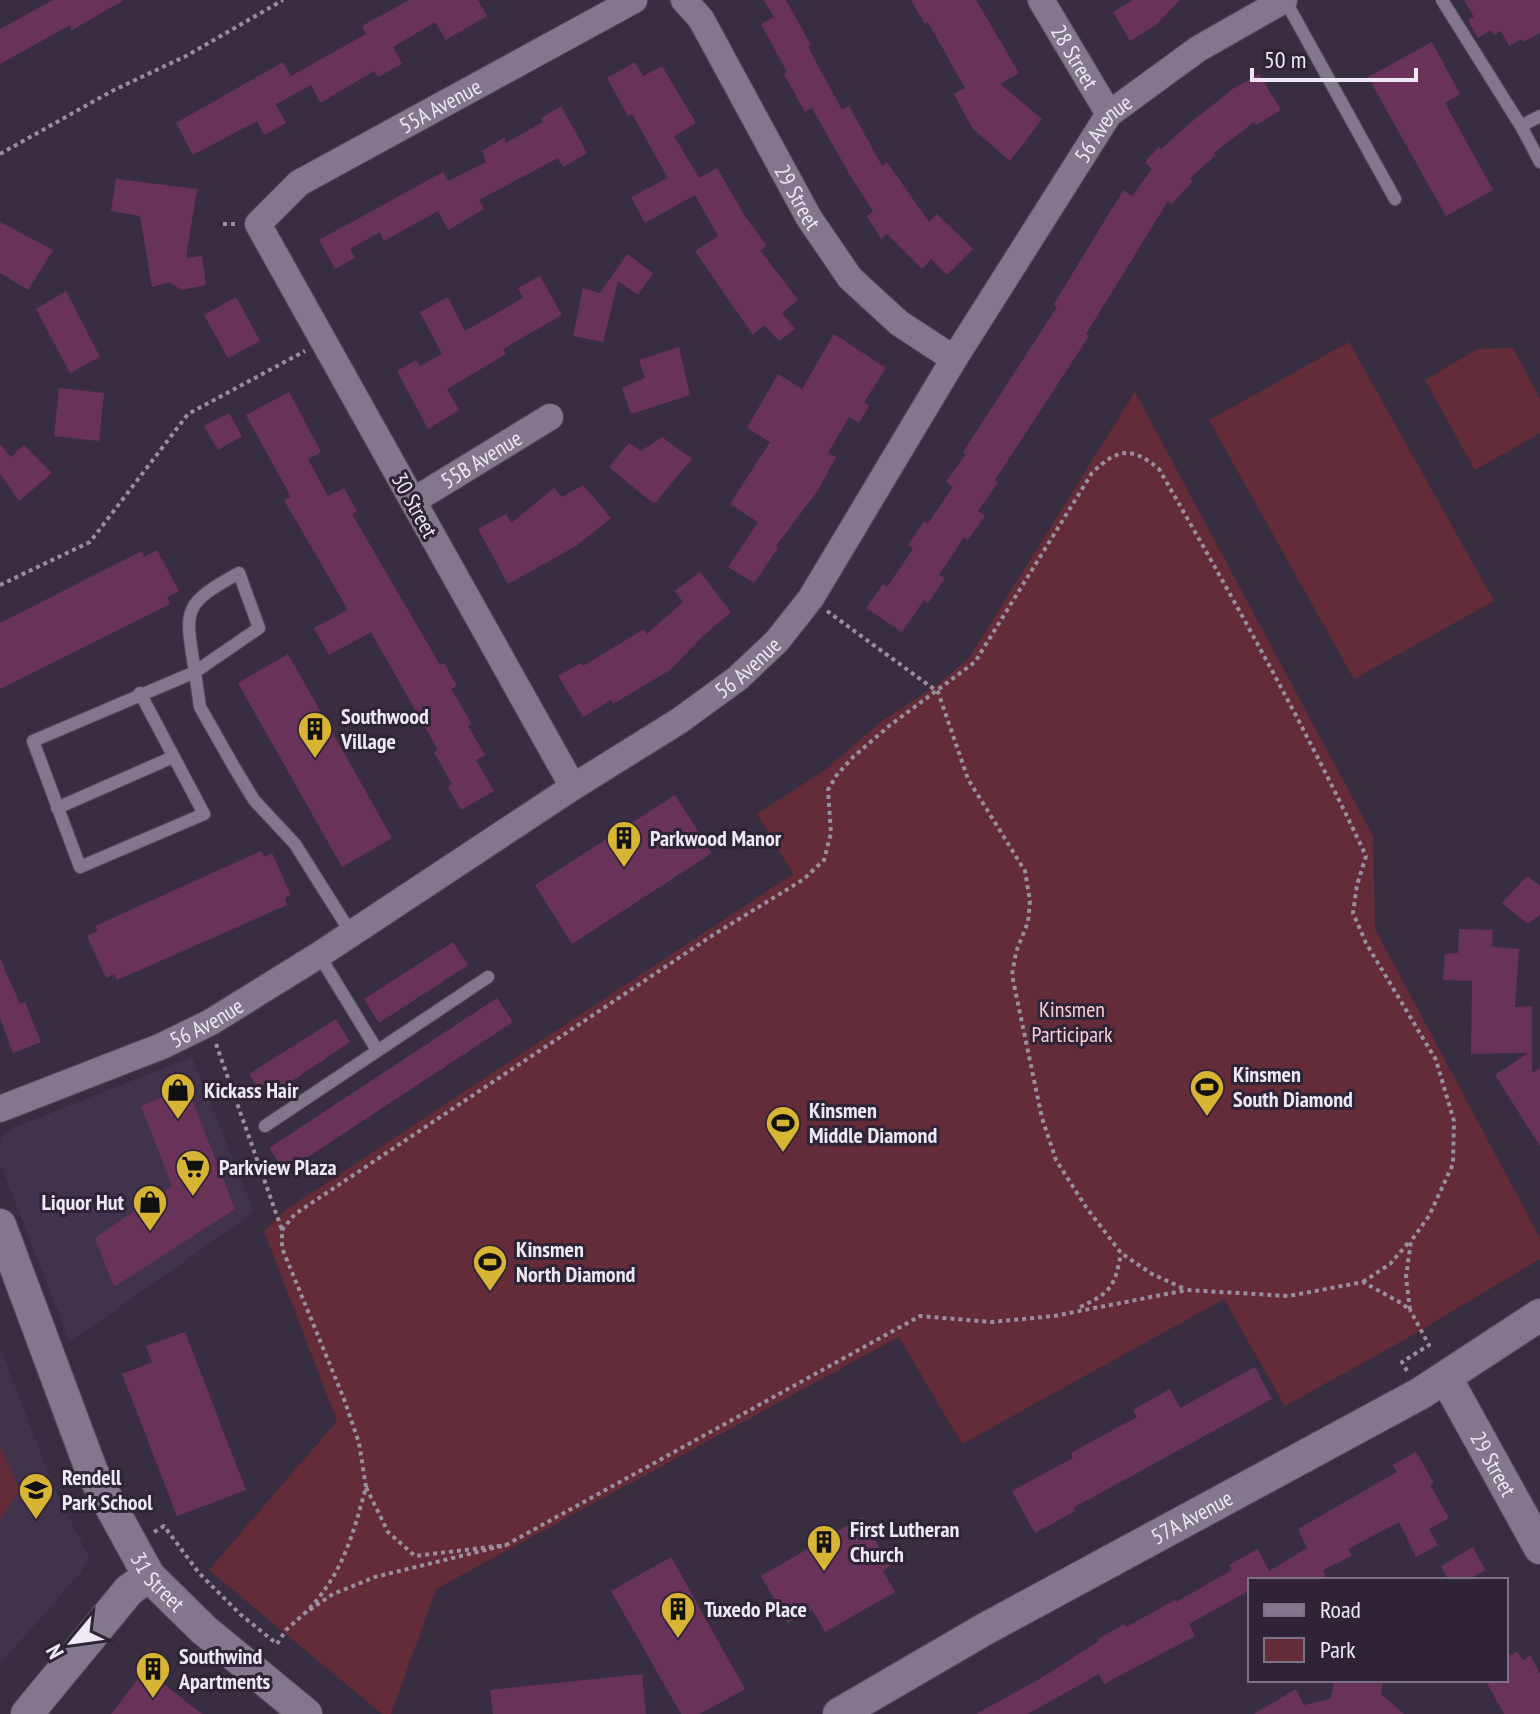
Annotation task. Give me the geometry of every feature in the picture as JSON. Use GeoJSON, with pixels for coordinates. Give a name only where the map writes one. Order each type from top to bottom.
{"type":"FeatureCollection","features":[{"type":"Feature","properties":{"kind":"street","name":"55A Avenue"},"geometry":{"type":"LineString","coordinates":[[258,224],[299,183],[634,0]]}},
{"type":"Feature","properties":{"kind":"street","name":"29 Street"},"geometry":{"type":"LineString","coordinates":[[684,0],[701,19],[809,218],[850,278],[899,323],[954,359]]}},
{"type":"Feature","properties":{"kind":"street","name":"28 Street"},"geometry":{"type":"LineString","coordinates":[[1041,0],[1109,114]]}},
{"type":"Feature","properties":{"kind":"street","name":"56 Avenue"},"geometry":{"type":"LineString","coordinates":[[0,1109],[162,1046],[211,1022],[679,721],[738,678],[777,641],[811,598],[954,359],[1109,114],[1198,49],[1284,0]]}},
{"type":"Feature","properties":{"kind":"street","name":"30 Street"},"geometry":{"type":"LineString","coordinates":[[258,224],[573,787]]}},
{"type":"Feature","properties":{"kind":"street","name":"55B Avenue"},"geometry":{"type":"LineString","coordinates":[[413,501],[550,417]]}},
{"type":"Feature","properties":{"kind":"street","name":"31 Street"},"geometry":{"type":"LineString","coordinates":[[0,1225],[92,1472],[149,1576],[204,1630],[306,1714]]}},
{"type":"Feature","properties":{"kind":"street","name":"57A Avenue"},"geometry":{"type":"LineString","coordinates":[[839,1714],[985,1629],[1446,1378],[1540,1315]]}},
{"type":"Feature","properties":{"kind":"street","name":"29 Street"},"geometry":{"type":"LineString","coordinates":[[1446,1378],[1540,1548]]}},
{"type":"Feature","properties":{"kind":"street"},"geometry":{"type":"LineString","coordinates":[[27,1714],[129,1590],[149,1576]]}},
{"type":"Feature","properties":{"kind":"lane"},"geometry":{"type":"LineString","coordinates":[[1284,0],[1395,199]]}},
{"type":"Feature","properties":{"kind":"lane"},"geometry":{"type":"LineString","coordinates":[[1442,0],[1540,162]]}},
{"type":"Feature","properties":{"kind":"lane"},"geometry":{"type":"LineString","coordinates":[[1521,126],[1540,116]]}},
{"type":"Feature","properties":{"kind":"lane"},"geometry":{"type":"LineString","coordinates":[[140,693],[204,814],[80,867],[33,741],[140,693],[195,672],[259,628],[239,573],[202,593],[191,610],[188,623],[195,672],[200,707],[254,800],[295,844],[351,933]]}},
{"type":"Feature","properties":{"kind":"lane"},"geometry":{"type":"LineString","coordinates":[[57,808],[173,757]]}},
{"type":"Feature","properties":{"kind":"lane"},"geometry":{"type":"LineString","coordinates":[[319,955],[377,1050]]}},
{"type":"Feature","properties":{"kind":"lane"},"geometry":{"type":"LineString","coordinates":[[265,1126],[488,977]]}},
{"type":"Feature","properties":{"kind":"path"},"geometry":{"type":"LineString","coordinates":[[0,154],[112,91],[186,56],[283,0]]}},
{"type":"Feature","properties":{"kind":"path"},"geometry":{"type":"LineString","coordinates":[[0,585],[90,542],[188,414],[300,354]]}},
{"type":"Feature","properties":{"kind":"path"},"geometry":{"type":"LineString","coordinates":[[282,1230],[295,1214],[513,1067],[804,879],[824,860],[831,833],[828,790],[836,776],[889,726],[975,662],[1092,473],[1107,458],[1120,452],[1144,457],[1159,469],[1338,797],[1366,856],[1353,913],[1366,943],[1436,1060],[1454,1121],[1453,1164],[1429,1216],[1390,1264],[1363,1282],[1289,1296],[1187,1290],[1054,1316],[991,1322],[920,1316],[506,1545],[375,1577],[333,1594],[305,1613]]}},
{"type":"Feature","properties":{"kind":"path"},"geometry":{"type":"LineString","coordinates":[[833,617],[938,692],[968,779],[1025,871],[1030,901],[1028,922],[1016,952],[1012,975],[1042,1118],[1056,1160],[1121,1253],[1152,1274],[1187,1290]]}},
{"type":"Feature","properties":{"kind":"path"},"geometry":{"type":"LineString","coordinates":[[219,1054],[282,1230],[282,1248],[359,1443],[366,1487],[388,1532],[415,1556],[506,1545]]}},
{"type":"Feature","properties":{"kind":"path"},"geometry":{"type":"LineString","coordinates":[[1408,1373],[1402,1362],[1429,1345],[1410,1310],[1406,1277],[1411,1241]]}},
{"type":"Feature","properties":{"kind":"path"},"geometry":{"type":"LineString","coordinates":[[1074,1310],[1098,1299],[1116,1281],[1121,1253]]}},
{"type":"Feature","properties":{"kind":"path"},"geometry":{"type":"LineString","coordinates":[[1363,1282],[1410,1310]]}},
{"type":"Feature","properties":{"kind":"path"},"geometry":{"type":"LineString","coordinates":[[152,1533],[164,1526],[199,1573],[240,1614],[277,1644],[286,1630],[325,1593],[351,1542],[366,1487]]}},
{"type":"Feature","properties":{"kind":"shaded area"},"geometry":{"type":"Polygon","coordinates":[[[192,1057],[254,1212],[70,1342],[0,1163],[0,1145],[4,1135],[13,1128],[192,1057]]]}},
{"type":"Feature","properties":{"kind":"shaded area","name":"Rendell Park School"},"geometry":{"type":"Polygon","coordinates":[[[0,1347],[53,1486],[89,1557],[80,1573],[0,1664],[0,1347]]]}},
{"type":"Feature","properties":{"kind":"green space"},"geometry":{"type":"Polygon","coordinates":[[[1349,342],[1494,601],[1354,679],[1209,420],[1349,342]]]}},
{"type":"Feature","properties":{"kind":"green space"},"geometry":{"type":"Polygon","coordinates":[[[1513,348],[1540,399],[1540,433],[1475,470],[1425,380],[1478,349],[1513,348]]]}},
{"type":"Feature","properties":{"kind":"green space","name":"Kinsmen Participark"},"geometry":{"type":"Polygon","coordinates":[[[1135,392],[1373,836],[1375,929],[1540,1238],[1540,1259],[1285,1406],[1224,1299],[962,1444],[899,1337],[436,1589],[391,1714],[382,1714],[209,1570],[337,1421],[264,1231],[287,1209],[793,874],[757,814],[825,770],[882,721],[939,684],[969,658],[1135,392]]]}},
{"type":"Feature","properties":{"kind":"green space"},"geometry":{"type":"Polygon","coordinates":[[[0,1447],[20,1490],[0,1520],[0,1447]]]}},
{"type":"Feature","properties":{"kind":"building"},"geometry":{"type":"Polygon","coordinates":[[[53,0],[124,0],[72,30],[70,25],[0,64],[0,29],[53,0]]]}},
{"type":"Feature","properties":{"kind":"building"},"geometry":{"type":"Polygon","coordinates":[[[409,0],[478,0],[487,16],[446,40],[435,22],[393,47],[402,64],[378,77],[374,71],[320,103],[311,85],[276,104],[286,123],[264,135],[257,121],[193,155],[176,123],[283,62],[291,76],[366,34],[362,26],[409,0]]]}},
{"type":"Feature","properties":{"kind":"building"},"geometry":{"type":"Polygon","coordinates":[[[764,0],[786,0],[842,110],[849,106],[882,166],[887,162],[929,222],[937,214],[973,249],[947,275],[931,259],[922,269],[887,234],[881,239],[867,216],[873,211],[812,108],[805,112],[784,74],[787,72],[761,24],[774,17],[764,0]]]}},
{"type":"Feature","properties":{"kind":"building"},"geometry":{"type":"Polygon","coordinates":[[[911,0],[976,0],[1019,73],[1000,84],[1042,119],[1010,161],[972,128],[954,94],[965,88],[928,22],[925,24],[911,0]]]}},
{"type":"Feature","properties":{"kind":"building"},"geometry":{"type":"Polygon","coordinates":[[[1133,0],[1180,0],[1156,25],[1130,41],[1113,12],[1133,0]]]}},
{"type":"Feature","properties":{"kind":"building"},"geometry":{"type":"Polygon","coordinates":[[[1464,0],[1540,0],[1540,33],[1509,46],[1501,31],[1494,35],[1491,30],[1478,38],[1468,20],[1474,17],[1464,0]]]}},
{"type":"Feature","properties":{"kind":"building"},"geometry":{"type":"Polygon","coordinates":[[[1432,42],[1460,94],[1445,103],[1493,190],[1446,216],[1368,77],[1432,42]]]}},
{"type":"Feature","properties":{"kind":"building"},"geometry":{"type":"Polygon","coordinates":[[[635,62],[643,76],[662,66],[696,123],[674,136],[699,178],[717,168],[746,218],[767,246],[760,250],[798,300],[782,313],[795,329],[779,341],[764,325],[753,335],[695,251],[718,236],[695,195],[645,223],[631,197],[668,178],[632,114],[628,116],[607,78],[635,62]]]}},
{"type":"Feature","properties":{"kind":"building"},"geometry":{"type":"Polygon","coordinates":[[[1259,74],[1281,110],[1256,125],[1254,122],[1214,153],[1216,155],[1190,178],[1193,181],[1171,204],[1168,201],[1086,334],[1089,336],[995,480],[998,482],[978,511],[985,516],[968,540],[964,537],[939,575],[945,578],[928,603],[924,600],[902,632],[866,608],[883,584],[887,587],[913,549],[908,545],[953,487],[946,482],[966,454],[963,452],[1057,307],[1054,304],[1124,190],[1132,196],[1152,169],[1145,162],[1159,147],[1161,149],[1234,88],[1259,74]]]}},
{"type":"Feature","properties":{"kind":"building"},"geometry":{"type":"Polygon","coordinates":[[[561,106],[587,153],[563,167],[558,158],[479,200],[484,209],[448,230],[438,211],[384,241],[380,232],[350,249],[355,258],[335,269],[319,240],[443,172],[448,181],[486,162],[482,151],[504,138],[506,143],[543,122],[541,118],[561,106]]]}},
{"type":"Feature","properties":{"kind":"building"},"geometry":{"type":"Polygon","coordinates":[[[116,179],[197,189],[186,258],[202,256],[206,285],[181,290],[170,282],[152,287],[140,216],[111,211],[116,179]]]}},
{"type":"Feature","properties":{"kind":"building"},"geometry":{"type":"Polygon","coordinates":[[[0,222],[53,250],[28,290],[0,273],[0,222]]]}},
{"type":"Feature","properties":{"kind":"building"},"geometry":{"type":"Polygon","coordinates":[[[627,254],[653,273],[638,295],[618,281],[603,342],[573,336],[583,288],[600,293],[627,254]]]}},
{"type":"Feature","properties":{"kind":"building"},"geometry":{"type":"Polygon","coordinates":[[[540,276],[562,315],[503,349],[506,354],[447,389],[459,410],[428,429],[397,371],[416,360],[420,366],[442,354],[420,312],[448,297],[465,331],[523,298],[518,288],[540,276]]]}},
{"type":"Feature","properties":{"kind":"building"},"geometry":{"type":"Polygon","coordinates":[[[66,291],[100,357],[70,373],[36,309],[66,291]]]}},
{"type":"Feature","properties":{"kind":"building"},"geometry":{"type":"Polygon","coordinates":[[[236,297],[260,341],[228,358],[204,315],[236,297]]]}},
{"type":"Feature","properties":{"kind":"building"},"geometry":{"type":"Polygon","coordinates":[[[834,334],[886,368],[864,402],[869,406],[859,423],[849,417],[828,453],[836,457],[818,490],[776,546],[778,548],[754,583],[728,567],[758,522],[730,504],[770,442],[747,428],[778,374],[802,389],[834,334]]]}},
{"type":"Feature","properties":{"kind":"building"},"geometry":{"type":"Polygon","coordinates":[[[679,347],[690,395],[631,414],[622,388],[645,378],[639,360],[679,347]]]}},
{"type":"Feature","properties":{"kind":"building"},"geometry":{"type":"Polygon","coordinates":[[[59,388],[104,393],[99,441],[54,436],[59,388]]]}},
{"type":"Feature","properties":{"kind":"building"},"geometry":{"type":"Polygon","coordinates":[[[289,392],[321,452],[308,459],[328,496],[344,488],[357,511],[352,514],[440,665],[444,663],[457,686],[451,689],[472,724],[468,726],[485,755],[476,760],[494,791],[461,810],[448,787],[452,784],[434,752],[438,750],[371,632],[329,655],[314,628],[348,610],[284,500],[291,497],[246,415],[289,392]]]}},
{"type":"Feature","properties":{"kind":"building"},"geometry":{"type":"Polygon","coordinates":[[[229,413],[242,436],[218,450],[204,426],[229,413]]]}},
{"type":"Feature","properties":{"kind":"building"},"geometry":{"type":"Polygon","coordinates":[[[662,437],[692,459],[654,504],[609,467],[629,443],[641,451],[662,437]]]}},
{"type":"Feature","properties":{"kind":"building"},"geometry":{"type":"Polygon","coordinates":[[[0,444],[11,457],[24,445],[52,473],[19,501],[0,474],[0,444]]]}},
{"type":"Feature","properties":{"kind":"building"},"geometry":{"type":"Polygon","coordinates":[[[583,485],[611,518],[576,546],[508,584],[478,529],[506,514],[511,523],[554,488],[562,497],[583,485]]]}},
{"type":"Feature","properties":{"kind":"building"},"geometry":{"type":"Polygon","coordinates":[[[157,550],[179,591],[167,597],[170,604],[0,689],[0,623],[142,551],[144,557],[157,550]]]}},
{"type":"Feature","properties":{"kind":"building"},"geometry":{"type":"Polygon","coordinates":[[[700,572],[731,612],[670,670],[613,704],[611,700],[583,717],[558,676],[581,663],[583,666],[644,629],[647,634],[683,602],[675,591],[700,572]]]}},
{"type":"Feature","properties":{"kind":"building","name":"Southwood Village"},"geometry":{"type":"Polygon","coordinates":[[[288,654],[392,838],[342,867],[238,683],[288,654]]]}},
{"type":"Feature","properties":{"kind":"building","name":"Parkwood Manor"},"geometry":{"type":"Polygon","coordinates":[[[675,795],[712,853],[572,944],[535,885],[675,795]]]}},
{"type":"Feature","properties":{"kind":"building"},"geometry":{"type":"Polygon","coordinates":[[[261,851],[264,857],[272,853],[291,895],[285,898],[287,905],[117,980],[114,974],[106,978],[87,936],[98,931],[95,926],[261,851]]]}},
{"type":"Feature","properties":{"kind":"building"},"geometry":{"type":"Polygon","coordinates":[[[1527,876],[1540,886],[1540,915],[1528,924],[1502,903],[1527,876]]]}},
{"type":"Feature","properties":{"kind":"building"},"geometry":{"type":"Polygon","coordinates":[[[1459,929],[1493,930],[1492,947],[1519,949],[1515,1007],[1532,1006],[1532,1073],[1540,1068],[1540,1146],[1495,1075],[1528,1053],[1471,1054],[1472,981],[1443,980],[1445,954],[1458,953],[1459,929]]]}},
{"type":"Feature","properties":{"kind":"building"},"geometry":{"type":"Polygon","coordinates":[[[453,942],[468,965],[379,1023],[364,999],[453,942]]]}},
{"type":"Feature","properties":{"kind":"building"},"geometry":{"type":"Polygon","coordinates":[[[0,958],[20,1004],[25,1002],[41,1042],[13,1053],[0,1018],[0,958]]]}},
{"type":"Feature","properties":{"kind":"building"},"geometry":{"type":"Polygon","coordinates":[[[497,998],[513,1022],[285,1172],[269,1148],[497,998]]]}},
{"type":"Feature","properties":{"kind":"building"},"geometry":{"type":"Polygon","coordinates":[[[336,1019],[350,1042],[265,1099],[249,1074],[336,1019]]]}},
{"type":"Feature","properties":{"kind":"building","name":"Parkview Plaza"},"geometry":{"type":"Polygon","coordinates":[[[187,1087],[235,1209],[114,1287],[95,1238],[172,1186],[141,1106],[187,1087]]]}},
{"type":"Feature","properties":{"kind":"building"},"geometry":{"type":"Polygon","coordinates":[[[185,1332],[246,1490],[177,1516],[122,1374],[152,1362],[146,1346],[185,1332]]]}},
{"type":"Feature","properties":{"kind":"building"},"geometry":{"type":"Polygon","coordinates":[[[1255,1367],[1272,1399],[1073,1508],[1075,1511],[1035,1533],[1012,1491],[1073,1458],[1071,1453],[1137,1417],[1133,1410],[1170,1389],[1180,1408],[1255,1367]]]}},
{"type":"Feature","properties":{"kind":"building"},"geometry":{"type":"Polygon","coordinates":[[[1416,1452],[1434,1483],[1430,1485],[1449,1518],[1429,1529],[1438,1545],[1416,1557],[1399,1522],[1348,1549],[1352,1556],[1323,1570],[1326,1578],[1248,1578],[1248,1591],[1189,1624],[1195,1636],[1104,1684],[1099,1674],[1028,1714],[976,1714],[1038,1680],[1124,1624],[1126,1627],[1176,1602],[1232,1570],[1229,1565],[1258,1549],[1269,1571],[1307,1548],[1298,1529],[1397,1472],[1392,1465],[1416,1452]]]}},
{"type":"Feature","properties":{"kind":"building","name":"First Lutheran Church"},"geometry":{"type":"Polygon","coordinates":[[[862,1517],[890,1566],[883,1571],[895,1592],[825,1632],[812,1610],[788,1623],[761,1576],[862,1517]]]}},
{"type":"Feature","properties":{"kind":"building"},"geometry":{"type":"Polygon","coordinates":[[[1473,1547],[1485,1570],[1471,1578],[1447,1578],[1441,1566],[1473,1547]]]}},
{"type":"Feature","properties":{"kind":"building","name":"Tuxedo Place"},"geometry":{"type":"Polygon","coordinates":[[[671,1557],[745,1689],[700,1714],[681,1714],[611,1591],[671,1557]]]}},
{"type":"Feature","properties":{"kind":"building"},"geometry":{"type":"Polygon","coordinates":[[[1517,1652],[1523,1660],[1530,1655],[1540,1674],[1540,1714],[1504,1714],[1486,1682],[1508,1682],[1508,1656],[1517,1652]]]}},
{"type":"Feature","properties":{"kind":"building","name":"Southwind Apartments"},"geometry":{"type":"Polygon","coordinates":[[[145,1670],[170,1689],[202,1714],[111,1714],[145,1670]]]}},
{"type":"Feature","properties":{"kind":"building"},"geometry":{"type":"Polygon","coordinates":[[[642,1674],[646,1714],[493,1714],[490,1690],[642,1674]]]}},
{"type":"Feature","properties":{"kind":"building"},"geometry":{"type":"Polygon","coordinates":[[[1334,1682],[1383,1682],[1381,1694],[1404,1714],[1254,1714],[1296,1689],[1304,1705],[1331,1699],[1334,1682]]]}},
{"type":"Feature","properties":{"kind":"place","name":"Southwood Village"},"geometry":{"type":"Point","coordinates":[315,760]}},
{"type":"Feature","properties":{"kind":"place","name":"Parkwood Manor"},"geometry":{"type":"Point","coordinates":[624,869]}},
{"type":"Feature","properties":{"kind":"place","name":"Kinsmen South Diamond"},"geometry":{"type":"Point","coordinates":[1207,1118]}},
{"type":"Feature","properties":{"kind":"place","name":"Kickass Hair"},"geometry":{"type":"Point","coordinates":[178,1121]}},
{"type":"Feature","properties":{"kind":"place","name":"Kinsmen Middle Diamond"},"geometry":{"type":"Point","coordinates":[783,1154]}},
{"type":"Feature","properties":{"kind":"place","name":"Parkview Plaza"},"geometry":{"type":"Point","coordinates":[193,1198]}},
{"type":"Feature","properties":{"kind":"place","name":"Liquor Hut"},"geometry":{"type":"Point","coordinates":[150,1233]}},
{"type":"Feature","properties":{"kind":"place","name":"Kinsmen North Diamond"},"geometry":{"type":"Point","coordinates":[490,1293]}},
{"type":"Feature","properties":{"kind":"place","name":"Rendell Park School"},"geometry":{"type":"Point","coordinates":[36,1521]}},
{"type":"Feature","properties":{"kind":"place","name":"First Lutheran Church"},"geometry":{"type":"Point","coordinates":[824,1573]}},
{"type":"Feature","properties":{"kind":"place","name":"Tuxedo Place"},"geometry":{"type":"Point","coordinates":[678,1640]}},
{"type":"Feature","properties":{"kind":"place","name":"Southwind Apartments"},"geometry":{"type":"Point","coordinates":[153,1700]}}]}
